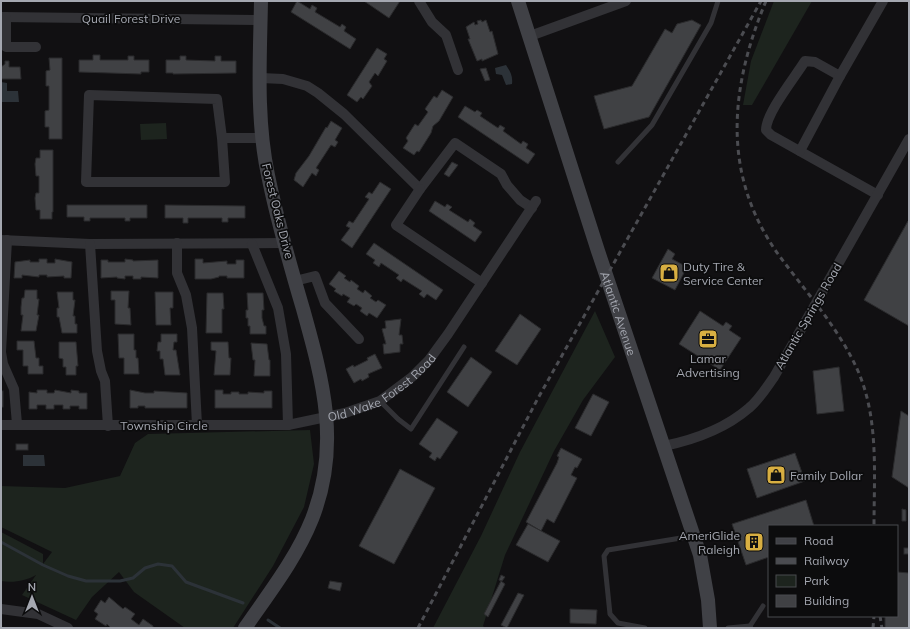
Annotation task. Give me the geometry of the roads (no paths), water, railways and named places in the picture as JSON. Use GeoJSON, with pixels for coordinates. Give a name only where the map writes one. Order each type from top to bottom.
{"type":"FeatureCollection","features":[{"type":"Feature","properties":{"kind":"street","name":"Forest Oaks Drive"},"geometry":{"type":"LineString","coordinates":[[261,1],[262,138],[268,176],[320,376],[327,417]]}},
{"type":"Feature","properties":{"kind":"street"},"geometry":{"type":"LineString","coordinates":[[419,1],[432,22],[446,35],[458,70]]}},
{"type":"Feature","properties":{"kind":"street","name":"Atlantic Avenue"},"geometry":{"type":"LineString","coordinates":[[518,1],[598,251],[694,536],[700,556],[708,600],[710,628]]}},
{"type":"Feature","properties":{"kind":"street"},"geometry":{"type":"LineString","coordinates":[[530,36],[626,1]]}},
{"type":"Feature","properties":{"kind":"street"},"geometry":{"type":"LineString","coordinates":[[800,152],[840,76],[883,1]]}},
{"type":"Feature","properties":{"kind":"street","name":"Quail Forest Drive"},"geometry":{"type":"LineString","coordinates":[[4,17],[261,20]]}},
{"type":"Feature","properties":{"kind":"street"},"geometry":{"type":"LineString","coordinates":[[4,17],[4,47],[36,47]]}},
{"type":"Feature","properties":{"kind":"street"},"geometry":{"type":"LineString","coordinates":[[840,76],[815,62],[805,61],[770,114],[766,124],[766,130],[771,135],[800,152],[878,195]]}},
{"type":"Feature","properties":{"kind":"street"},"geometry":{"type":"LineString","coordinates":[[261,78],[283,79],[307,86],[344,114],[420,189],[396,226],[482,283]]}},
{"type":"Feature","properties":{"kind":"street"},"geometry":{"type":"LineString","coordinates":[[89,95],[217,98],[222,138],[225,182],[86,182],[89,95]]}},
{"type":"Feature","properties":{"kind":"street"},"geometry":{"type":"LineString","coordinates":[[222,138],[262,138]]}},
{"type":"Feature","properties":{"kind":"street","name":"Atlantic Springs Road"},"geometry":{"type":"LineString","coordinates":[[664,446],[685,441],[718,428],[749,408],[761,395],[774,377],[909,139]]}},
{"type":"Feature","properties":{"kind":"street","name":"Old Wake Forest Road"},"geometry":{"type":"LineString","coordinates":[[245,628],[292,560],[312,518],[324,473],[328,438],[327,417],[345,413],[380,401],[412,376],[429,360],[534,204],[516,195],[507,185],[501,174],[455,144],[420,189]]}},
{"type":"Feature","properties":{"kind":"street"},"geometry":{"type":"LineString","coordinates":[[17,424],[14,389],[1,352],[4,240],[90,244],[285,243]]}},
{"type":"Feature","properties":{"kind":"street"},"geometry":{"type":"LineString","coordinates":[[177,243],[177,273],[186,295],[192,328],[197,425]]}},
{"type":"Feature","properties":{"kind":"street"},"geometry":{"type":"LineString","coordinates":[[90,244],[97,351],[101,371],[105,381],[108,426]]}},
{"type":"Feature","properties":{"kind":"street"},"geometry":{"type":"LineString","coordinates":[[252,244],[278,308],[286,354],[288,425]]}},
{"type":"Feature","properties":{"kind":"street"},"geometry":{"type":"LineString","coordinates":[[295,281],[315,276],[325,303],[359,339]]}},
{"type":"Feature","properties":{"kind":"street","name":"Township Circle"},"geometry":{"type":"LineString","coordinates":[[1,425],[288,425],[327,417]]}},
{"type":"Feature","properties":{"kind":"street"},"geometry":{"type":"LineString","coordinates":[[1,610],[38,614],[68,628]]}},
{"type":"Feature","properties":{"kind":"lane"},"geometry":{"type":"LineString","coordinates":[[618,162],[652,126],[711,23],[718,1]]}},
{"type":"Feature","properties":{"kind":"lane"},"geometry":{"type":"LineString","coordinates":[[380,401],[398,419],[411,429],[464,347]]}},
{"type":"Feature","properties":{"kind":"lane"},"geometry":{"type":"LineString","coordinates":[[645,628],[618,623],[610,614],[604,556],[608,550],[694,536]]}},
{"type":"Feature","properties":{"kind":"lane"},"geometry":{"type":"LineString","coordinates":[[728,628],[750,627],[763,606]]}},
{"type":"Feature","properties":{"kind":"waterway"},"geometry":{"type":"LineString","coordinates":[[1,542],[43,565],[68,576],[86,581],[120,581],[133,578],[145,568],[158,564],[172,566],[186,582],[243,603]]}},
{"type":"Feature","properties":{"kind":"waterway"},"geometry":{"type":"LineString","coordinates":[[268,620],[280,628]]}},
{"type":"Feature","properties":{"kind":"railway"},"geometry":{"type":"LineString","coordinates":[[418,628],[537,400],[761,1]]}},
{"type":"Feature","properties":{"kind":"railway"},"geometry":{"type":"LineString","coordinates":[[766,1],[754,33],[745,66],[739,98],[737,130],[740,161],[747,193],[760,224],[778,254],[821,310],[841,340],[858,371],[865,389],[874,447],[874,525]]}},
{"type":"Feature","properties":{"kind":"railway"},"geometry":{"type":"LineString","coordinates":[[873,628],[874,617]]}},
{"type":"Feature","properties":{"kind":"railway"},"geometry":{"type":"LineString","coordinates":[[880,617],[882,628]]}},
{"type":"Feature","properties":{"kind":"place","name":"Duty Tire & Service Center"},"geometry":{"type":"Point","coordinates":[669,273]}},
{"type":"Feature","properties":{"kind":"place","name":"Lamar Advertising"},"geometry":{"type":"Point","coordinates":[708,339]}},
{"type":"Feature","properties":{"kind":"place","name":"Family Dollar"},"geometry":{"type":"Point","coordinates":[776,475]}},
{"type":"Feature","properties":{"kind":"place","name":"AmeriGlide Raleigh"},"geometry":{"type":"Point","coordinates":[754,542]}}]}
